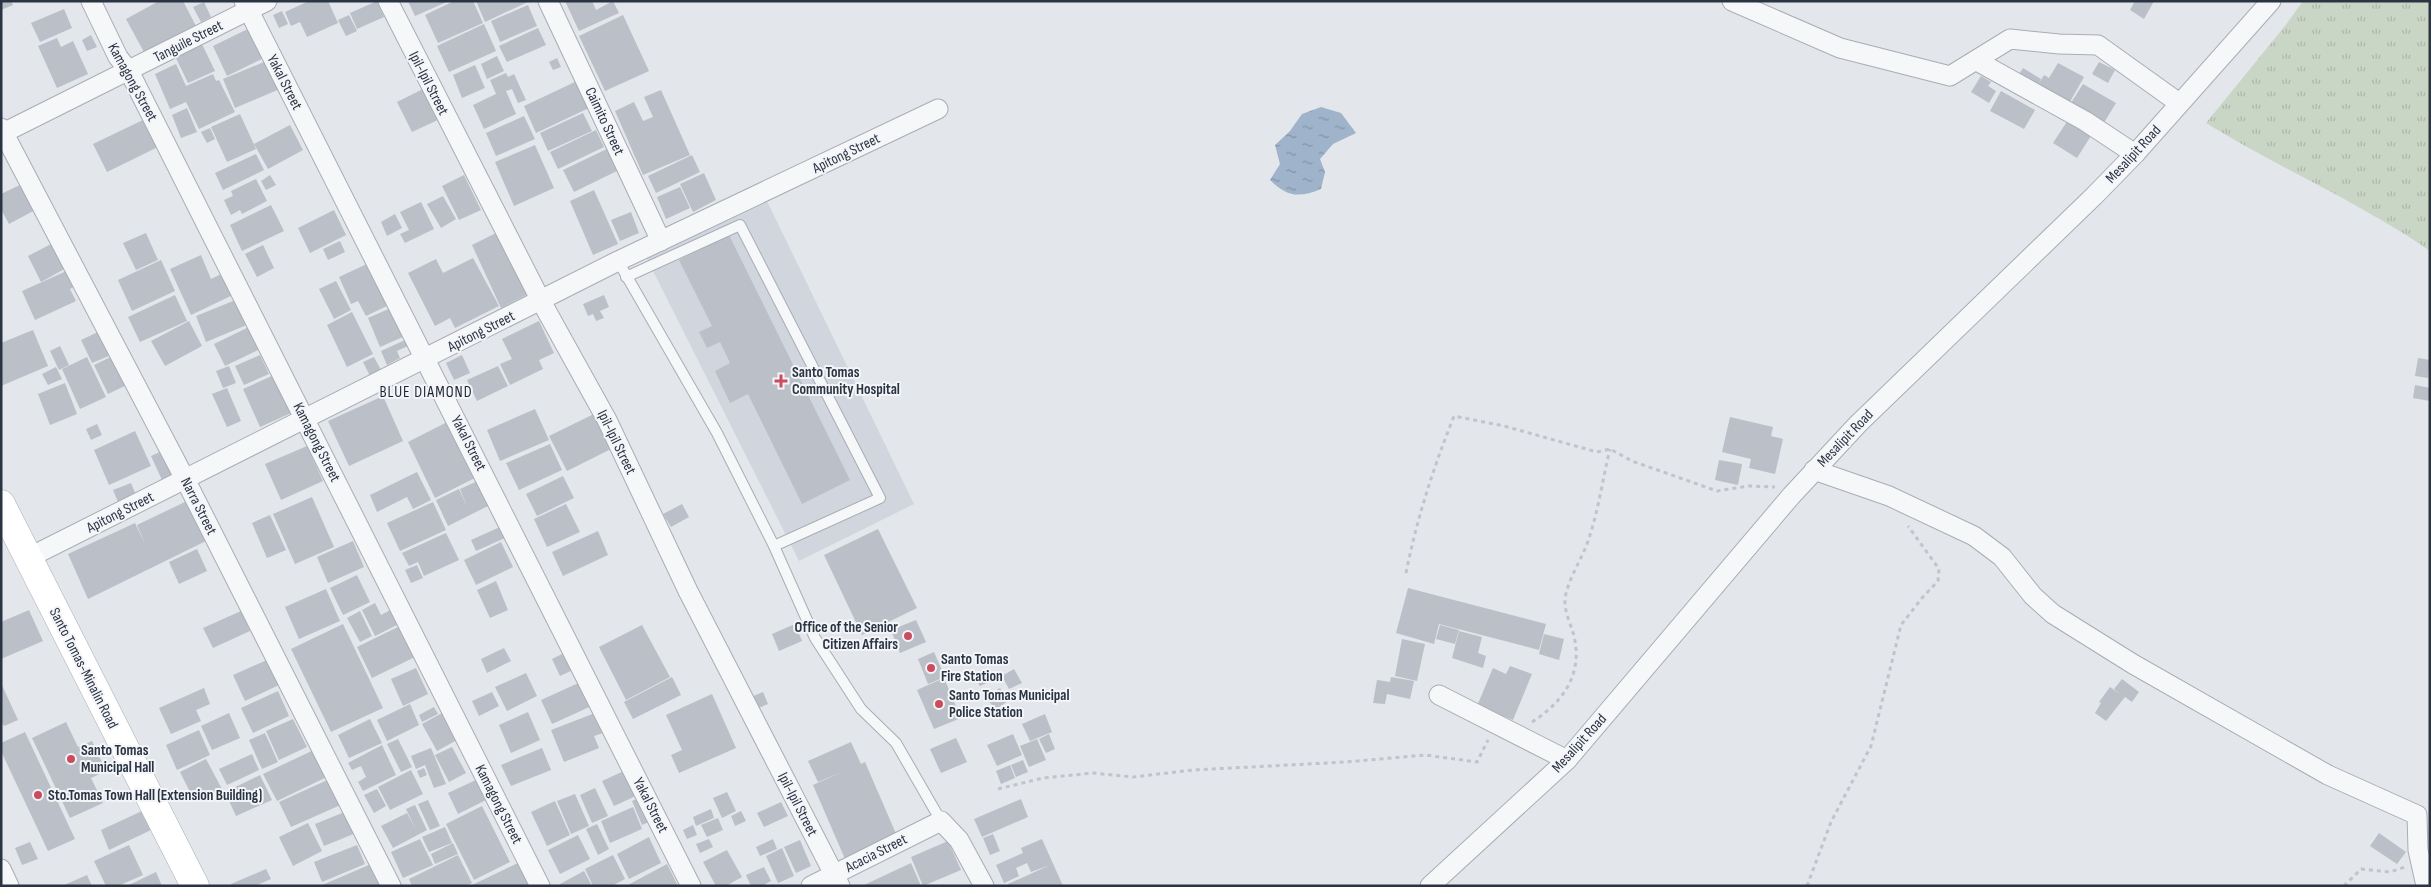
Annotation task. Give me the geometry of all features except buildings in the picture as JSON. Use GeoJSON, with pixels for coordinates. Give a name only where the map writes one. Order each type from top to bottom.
{"type":"FeatureCollection","features":[{"type":"Feature","properties":{"kind":"main road","name":"Santo Tomas-Minalin Road"},"geometry":{"type":"LineString","coordinates":[[1,504],[195,886]]}},
{"type":"Feature","properties":{"kind":"street","name":"Kamagong Street"},"geometry":{"type":"LineString","coordinates":[[91,1],[118,57],[128,71],[306,420],[540,886]]}},
{"type":"Feature","properties":{"kind":"street","name":"Tanguile Street"},"geometry":{"type":"LineString","coordinates":[[2,132],[128,71],[246,6],[267,1]]}},
{"type":"Feature","properties":{"kind":"street","name":"Ipil-Ipil Street"},"geometry":{"type":"LineString","coordinates":[[388,1],[541,300],[607,420],[688,591],[837,880]]}},
{"type":"Feature","properties":{"kind":"street","name":"Caimito Street"},"geometry":{"type":"LineString","coordinates":[[548,1],[662,241]]}},
{"type":"Feature","properties":{"kind":"street"},"geometry":{"type":"LineString","coordinates":[[1732,1],[1840,48],[1950,76],[2010,40],[2098,45],[2179,103]]}},
{"type":"Feature","properties":{"kind":"street","name":"Mesalipit Road"},"geometry":{"type":"LineString","coordinates":[[1430,886],[1567,760],[1814,470],[1858,424],[2135,154],[2272,1]]}},
{"type":"Feature","properties":{"kind":"street","name":"Yakal Street"},"geometry":{"type":"LineString","coordinates":[[246,6],[426,358],[691,886]]}},
{"type":"Feature","properties":{"kind":"street"},"geometry":{"type":"LineString","coordinates":[[1977,61],[2085,121],[2135,154]]}},
{"type":"Feature","properties":{"kind":"street","name":"Apitong Street"},"geometry":{"type":"LineString","coordinates":[[28,558],[306,420],[618,261],[938,110]]}},
{"type":"Feature","properties":{"kind":"street","name":"Narra Street"},"geometry":{"type":"LineString","coordinates":[[2,132],[185,479],[392,886]]}},
{"type":"Feature","properties":{"kind":"street"},"geometry":{"type":"LineString","coordinates":[[1814,470],[1889,496],[1974,536],[2002,556],[2033,596],[2053,614],[2133,664],[2328,775],[2417,815],[2418,850],[2426,886]]}},
{"type":"Feature","properties":{"kind":"street"},"geometry":{"type":"LineString","coordinates":[[1439,695],[1567,760]]}},
{"type":"Feature","properties":{"kind":"street"},"geometry":{"type":"LineString","coordinates":[[941,821],[959,840],[984,886]]}},
{"type":"Feature","properties":{"kind":"street","name":"Acacia Street"},"geometry":{"type":"LineString","coordinates":[[811,886],[837,880],[941,821]]}},
{"type":"Feature","properties":{"kind":"street"},"geometry":{"type":"LineString","coordinates":[[1,869],[9,886]]}},
{"type":"Feature","properties":{"kind":"lane"},"geometry":{"type":"LineString","coordinates":[[626,277],[740,225],[880,498],[774,546]]}},
{"type":"Feature","properties":{"kind":"lane"},"geometry":{"type":"LineString","coordinates":[[618,261],[716,433],[774,546],[815,638],[861,709],[896,743],[941,821]]}},
{"type":"Feature","properties":{"kind":"path"},"geometry":{"type":"LineString","coordinates":[[1406,573],[1416,522],[1434,466],[1454,416],[1504,426],[1597,452],[1610,449],[1632,461],[1717,490],[1749,486],[1776,488],[1791,496]]}},
{"type":"Feature","properties":{"kind":"path"},"geometry":{"type":"LineString","coordinates":[[1515,734],[1559,702],[1570,688],[1576,670],[1574,638],[1565,600],[1569,584],[1590,535],[1610,449]]}},
{"type":"Feature","properties":{"kind":"path"},"geometry":{"type":"LineString","coordinates":[[1808,886],[1831,822],[1871,746],[1902,625],[1922,598],[1938,581],[1939,569],[1921,546],[1889,496]]}},
{"type":"Feature","properties":{"kind":"path"},"geometry":{"type":"LineString","coordinates":[[998,789],[1043,778],[1093,773],[1133,777],[1193,770],[1346,762],[1425,755],[1477,762],[1495,723]]}},
{"type":"Feature","properties":{"kind":"path"},"geometry":{"type":"LineString","coordinates":[[2344,886],[2361,869],[2390,872],[2405,867],[2408,860]]}},
{"type":"Feature","properties":{"kind":"shaded area","name":"Santo Tomas Community Hospital"},"geometry":{"type":"Polygon","coordinates":[[[765,197],[914,504],[799,561],[646,257],[765,197]]]}},
{"type":"Feature","properties":{"kind":"green space"},"geometry":{"type":"Polygon","coordinates":[[[2303,1],[2430,1],[2430,251],[2347,201],[2206,123],[2303,1]]]}},
{"type":"Feature","properties":{"kind":"water"},"geometry":{"type":"Polygon","coordinates":[[[1321,107],[1341,113],[1356,133],[1333,144],[1320,159],[1325,172],[1321,189],[1300,195],[1288,193],[1270,180],[1280,164],[1275,145],[1290,131],[1302,114],[1321,107]]]}},
{"type":"Feature","properties":{"kind":"place","name":"Santo Tomas Community Hospital"},"geometry":{"type":"Point","coordinates":[781,381]}},
{"type":"Feature","properties":{"kind":"place","name":"Office of the Senior Citizen Affairs"},"geometry":{"type":"Point","coordinates":[908,636]}},
{"type":"Feature","properties":{"kind":"place","name":"Santo Tomas Fire Station"},"geometry":{"type":"Point","coordinates":[931,668]}},
{"type":"Feature","properties":{"kind":"place","name":"Santo Tomas Municipal Police Station"},"geometry":{"type":"Point","coordinates":[939,704]}},
{"type":"Feature","properties":{"kind":"place","name":"Santo Tomas Municipal Hall"},"geometry":{"type":"Point","coordinates":[71,759]}},
{"type":"Feature","properties":{"kind":"place","name":"Sto.Tomas Town Hall (Extension Building)"},"geometry":{"type":"Point","coordinates":[38,795]}},
{"type":"Feature","properties":{"kind":"district","name":"BLUE DIAMOND"},"geometry":{"type":"Point","coordinates":[426,391]}}]}
